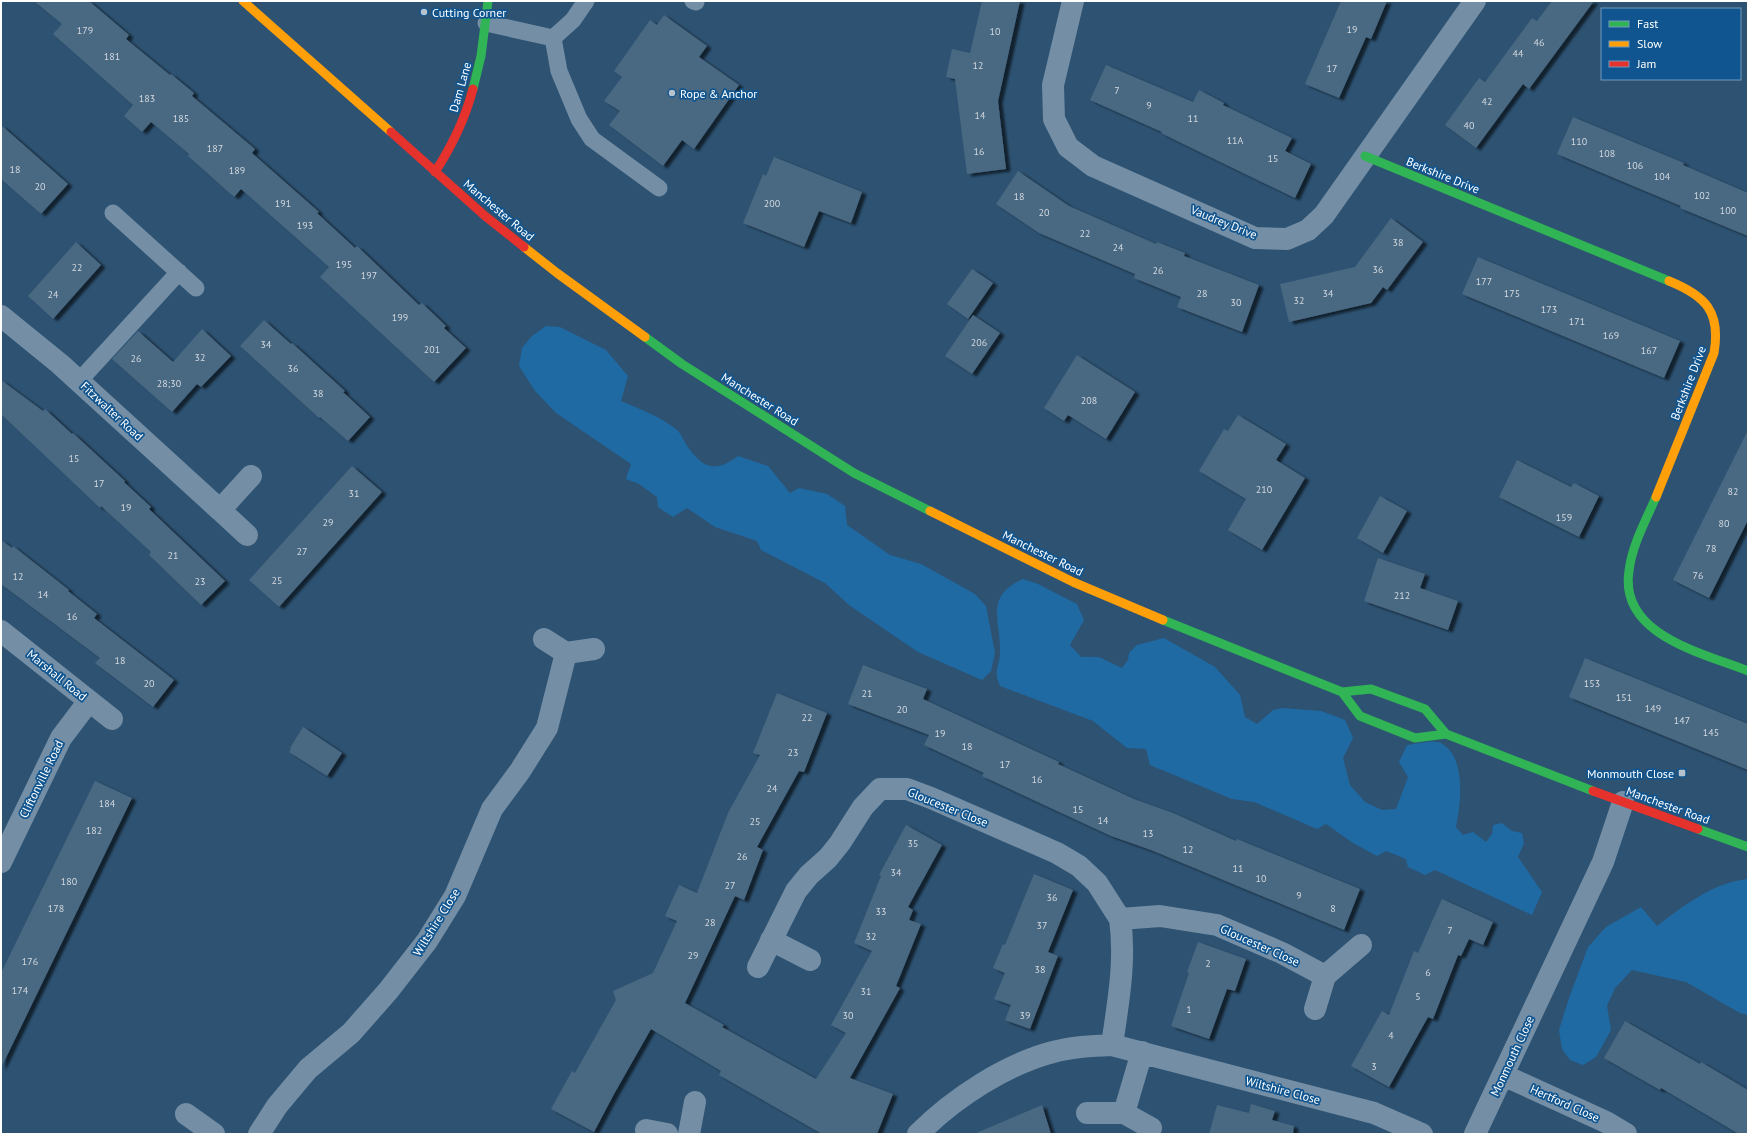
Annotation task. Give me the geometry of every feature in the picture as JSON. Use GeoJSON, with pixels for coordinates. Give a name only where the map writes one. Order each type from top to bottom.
{"type":"FeatureCollection","features":[{"type":"Feature","properties":{"kind":"main road","name":"Manchester Road"},"geometry":{"type":"LineString","coordinates":[[243,1],[485,216],[557,273],[676,360],[854,473],[1073,582],[1161,620],[1342,692],[1371,689],[1425,710],[1446,734],[1623,802],[1748,847]]}},
{"type":"Feature","properties":{"kind":"main road","name":"Dam Lane"},"geometry":{"type":"LineString","coordinates":[[435,172],[452,145],[466,115],[474,86],[486,23],[488,1]]}},
{"type":"Feature","properties":{"kind":"main road","name":"Berkshire Drive"},"geometry":{"type":"LineString","coordinates":[[1365,156],[1677,284],[1697,296],[1710,308],[1716,322],[1718,336],[1714,353],[1632,556],[1628,571],[1628,588],[1634,606],[1645,622],[1661,634],[1680,644],[1748,671]]}},
{"type":"Feature","properties":{"kind":"main road","name":"Manchester Road"},"geometry":{"type":"LineString","coordinates":[[1342,692],[1360,716],[1415,738],[1446,734]]}},
{"type":"Feature","properties":{"kind":"street","name":"Vaudrey Drive"},"geometry":{"type":"LineString","coordinates":[[1073,1],[1053,85],[1054,118],[1068,147],[1093,166],[1255,238],[1287,239],[1308,230],[1324,215],[1475,1]]}},
{"type":"Feature","properties":{"kind":"street","name":"Fitzwalter Road"},"geometry":{"type":"LineString","coordinates":[[1,316],[80,381],[247,535]]}},
{"type":"Feature","properties":{"kind":"street"},"geometry":{"type":"LineString","coordinates":[[220,510],[251,476]]}},
{"type":"Feature","properties":{"kind":"street","name":"Marshall Road"},"geometry":{"type":"LineString","coordinates":[[1,631],[112,719]]}},
{"type":"Feature","properties":{"kind":"street"},"geometry":{"type":"LineString","coordinates":[[544,639],[566,653],[594,649]]}},
{"type":"Feature","properties":{"kind":"street","name":"Wiltshire Close"},"geometry":{"type":"LineString","coordinates":[[259,1134],[277,1106],[308,1069],[351,1033],[388,991],[427,941],[455,896],[492,809],[520,771],[547,728],[566,653]]}},
{"type":"Feature","properties":{"kind":"street","name":"Cliftonville Road"},"geometry":{"type":"LineString","coordinates":[[1,862],[61,738],[89,701]]}},
{"type":"Feature","properties":{"kind":"street","name":"Gloucester Close"},"geometry":{"type":"LineString","coordinates":[[758,967],[796,891],[809,875],[828,858],[840,843],[863,807],[880,788],[907,789],[1057,853],[1079,866],[1097,883],[1120,919],[1123,941],[1123,966],[1112,1045]]}},
{"type":"Feature","properties":{"kind":"street","name":"Monmouth Close"},"geometry":{"type":"LineString","coordinates":[[1475,1134],[1603,862],[1623,802]]}},
{"type":"Feature","properties":{"kind":"street","name":"Gloucester Close"},"geometry":{"type":"LineString","coordinates":[[1120,919],[1160,916],[1217,925],[1282,953],[1325,976]]}},
{"type":"Feature","properties":{"kind":"street"},"geometry":{"type":"LineString","coordinates":[[771,940],[810,960]]}},
{"type":"Feature","properties":{"kind":"street"},"geometry":{"type":"LineString","coordinates":[[1315,1009],[1325,976],[1361,945]]}},
{"type":"Feature","properties":{"kind":"street","name":"Wiltshire Close"},"geometry":{"type":"LineString","coordinates":[[918,1134],[960,1098],[1006,1070],[1033,1058],[1058,1050],[1084,1046],[1112,1045],[1374,1114],[1422,1134]]}},
{"type":"Feature","properties":{"kind":"street"},"geometry":{"type":"LineString","coordinates":[[1124,1113],[1142,1052]]}},
{"type":"Feature","properties":{"kind":"street","name":"Hertford Close"},"geometry":{"type":"LineString","coordinates":[[1504,1075],[1606,1122],[1626,1134]]}},
{"type":"Feature","properties":{"kind":"street"},"geometry":{"type":"LineString","coordinates":[[689,1134],[695,1102]]}},
{"type":"Feature","properties":{"kind":"street"},"geometry":{"type":"LineString","coordinates":[[1087,1113],[1124,1113],[1151,1128]]}},
{"type":"Feature","properties":{"kind":"street"},"geometry":{"type":"LineString","coordinates":[[186,1114],[214,1134]]}},
{"type":"Feature","properties":{"kind":"lane"},"geometry":{"type":"LineString","coordinates":[[553,38],[573,20],[586,1]]}},
{"type":"Feature","properties":{"kind":"lane"},"geometry":{"type":"LineString","coordinates":[[486,23],[553,38]]}},
{"type":"Feature","properties":{"kind":"lane"},"geometry":{"type":"LineString","coordinates":[[553,38],[559,71],[579,119],[592,139],[659,188]]}},
{"type":"Feature","properties":{"kind":"lane"},"geometry":{"type":"LineString","coordinates":[[113,213],[196,288]]}},
{"type":"Feature","properties":{"kind":"lane"},"geometry":{"type":"LineString","coordinates":[[80,381],[179,272]]}},
{"type":"Feature","properties":{"kind":"shaded area"},"geometry":{"type":"Polygon","coordinates":[[[546,326],[560,327],[606,350],[628,376],[621,401],[670,424],[676,429],[692,452],[703,463],[709,466],[722,465],[730,462],[738,456],[768,466],[790,493],[799,488],[827,494],[845,506],[847,525],[890,555],[921,564],[975,594],[986,606],[995,653],[991,671],[982,680],[918,652],[849,605],[825,583],[761,550],[757,541],[715,527],[687,508],[673,517],[658,507],[657,497],[639,484],[626,479],[631,464],[556,413],[535,391],[519,366],[522,348],[532,336],[546,326]]]}},
{"type":"Feature","properties":{"kind":"shaded area"},"geometry":{"type":"Polygon","coordinates":[[[1023,579],[1038,584],[1077,604],[1084,620],[1070,645],[1081,657],[1099,657],[1122,668],[1128,660],[1129,653],[1137,645],[1164,638],[1215,667],[1240,695],[1245,717],[1257,724],[1273,710],[1282,708],[1321,711],[1345,720],[1353,738],[1343,758],[1350,785],[1365,802],[1382,810],[1396,809],[1408,777],[1399,762],[1407,745],[1438,742],[1447,748],[1454,757],[1458,767],[1460,792],[1456,827],[1463,835],[1473,832],[1486,842],[1492,834],[1493,825],[1502,823],[1512,831],[1522,833],[1524,843],[1518,857],[1542,892],[1532,915],[1435,870],[1425,875],[1408,867],[1406,859],[1386,851],[1377,856],[1353,843],[1326,824],[1317,829],[1254,802],[1232,799],[1150,765],[1146,749],[1127,748],[1093,721],[1000,686],[997,676],[1000,655],[997,609],[999,600],[1003,593],[1023,579]]]}},
{"type":"Feature","properties":{"kind":"shaded area"},"geometry":{"type":"Polygon","coordinates":[[[1748,879],[1748,1015],[1740,1013],[1686,982],[1632,970],[1615,988],[1607,1006],[1611,1030],[1596,1057],[1583,1065],[1570,1060],[1562,1049],[1559,1030],[1588,947],[1606,927],[1641,907],[1657,926],[1689,903],[1711,890],[1735,881],[1748,879]]]}},
{"type":"Feature","properties":{"kind":"building"},"geometry":{"type":"Polygon","coordinates":[[[34,1],[89,1],[129,35],[126,39],[194,93],[192,96],[255,149],[252,153],[319,212],[317,213],[355,248],[357,246],[419,305],[422,303],[446,326],[444,328],[466,348],[434,382],[320,277],[329,267],[241,189],[234,197],[188,156],[189,154],[151,122],[142,132],[124,116],[133,105],[53,34],[62,24],[34,1]]]}},
{"type":"Feature","properties":{"kind":"building"},"geometry":{"type":"Polygon","coordinates":[[[982,1],[1020,1],[998,101],[1006,169],[967,174],[955,79],[946,77],[952,49],[970,53],[982,1]]]}},
{"type":"Feature","properties":{"kind":"building"},"geometry":{"type":"Polygon","coordinates":[[[1341,1],[1387,1],[1371,39],[1366,37],[1339,98],[1305,84],[1341,1]]]}},
{"type":"Feature","properties":{"kind":"building"},"geometry":{"type":"Polygon","coordinates":[[[1552,1],[1594,1],[1529,89],[1523,84],[1476,148],[1445,125],[1479,78],[1485,82],[1532,18],[1537,21],[1552,1]]]}},
{"type":"Feature","properties":{"kind":"building","name":"Rope & Anchor"},"geometry":{"type":"Polygon","coordinates":[[[664,15],[707,46],[699,57],[739,85],[694,149],[682,140],[663,166],[609,125],[620,111],[604,101],[622,77],[614,71],[650,20],[657,25],[664,15]]]}},
{"type":"Feature","properties":{"kind":"building"},"geometry":{"type":"Polygon","coordinates":[[[1106,65],[1193,102],[1199,90],[1224,103],[1223,105],[1292,138],[1285,151],[1311,164],[1295,198],[1161,133],[1162,132],[1090,100],[1106,65]]]}},
{"type":"Feature","properties":{"kind":"building"},"geometry":{"type":"Polygon","coordinates":[[[1573,117],[1684,163],[1683,165],[1748,193],[1748,236],[1557,154],[1573,117]]]}},
{"type":"Feature","properties":{"kind":"building"},"geometry":{"type":"Polygon","coordinates":[[[1,125],[68,184],[41,214],[1,179],[1,125]]]}},
{"type":"Feature","properties":{"kind":"building"},"geometry":{"type":"Polygon","coordinates":[[[774,157],[862,192],[851,223],[819,211],[804,247],[743,223],[763,174],[766,176],[774,157]]]}},
{"type":"Feature","properties":{"kind":"building"},"geometry":{"type":"Polygon","coordinates":[[[1018,171],[1069,206],[1156,244],[1157,242],[1185,253],[1184,256],[1259,285],[1242,332],[1177,307],[1181,297],[1134,278],[1135,274],[1039,233],[996,204],[1018,171]]]}},
{"type":"Feature","properties":{"kind":"building"},"geometry":{"type":"Polygon","coordinates":[[[1391,218],[1423,242],[1387,290],[1383,287],[1371,303],[1289,322],[1280,284],[1355,267],[1391,218]]]}},
{"type":"Feature","properties":{"kind":"building"},"geometry":{"type":"Polygon","coordinates":[[[76,242],[101,265],[53,319],[28,296],[76,242]]]}},
{"type":"Feature","properties":{"kind":"building"},"geometry":{"type":"Polygon","coordinates":[[[1478,257],[1680,341],[1664,378],[1462,294],[1478,257]]]}},
{"type":"Feature","properties":{"kind":"building"},"geometry":{"type":"Polygon","coordinates":[[[972,269],[993,283],[968,319],[947,304],[972,269]]]}},
{"type":"Feature","properties":{"kind":"building"},"geometry":{"type":"Polygon","coordinates":[[[973,315],[1000,333],[972,374],[945,356],[973,315]]]}},
{"type":"Feature","properties":{"kind":"building"},"geometry":{"type":"Polygon","coordinates":[[[264,320],[345,391],[343,392],[370,417],[348,441],[320,417],[319,418],[240,346],[264,320]]]}},
{"type":"Feature","properties":{"kind":"building"},"geometry":{"type":"Polygon","coordinates":[[[202,329],[231,356],[201,387],[197,384],[172,412],[112,359],[138,331],[173,362],[202,329]]]}},
{"type":"Feature","properties":{"kind":"building"},"geometry":{"type":"Polygon","coordinates":[[[1077,355],[1135,392],[1106,439],[1068,415],[1064,421],[1044,408],[1077,355]]]}},
{"type":"Feature","properties":{"kind":"building"},"geometry":{"type":"Polygon","coordinates":[[[1,380],[43,411],[45,409],[72,434],[73,433],[125,481],[124,482],[151,507],[149,509],[225,581],[201,605],[149,555],[151,552],[101,506],[100,508],[1,414],[1,380]]]}},
{"type":"Feature","properties":{"kind":"building"},"geometry":{"type":"Polygon","coordinates":[[[1238,415],[1286,444],[1276,460],[1305,478],[1262,550],[1228,530],[1246,499],[1199,471],[1224,429],[1228,431],[1238,415]]]}},
{"type":"Feature","properties":{"kind":"building"},"geometry":{"type":"Polygon","coordinates":[[[1748,430],[1748,520],[1709,598],[1673,580],[1748,430]]]}},
{"type":"Feature","properties":{"kind":"building"},"geometry":{"type":"Polygon","coordinates":[[[1517,460],[1571,487],[1574,483],[1599,496],[1579,537],[1499,497],[1517,460]]]}},
{"type":"Feature","properties":{"kind":"building"},"geometry":{"type":"Polygon","coordinates":[[[352,466],[382,492],[279,607],[249,580],[352,466]]]}},
{"type":"Feature","properties":{"kind":"building"},"geometry":{"type":"Polygon","coordinates":[[[1380,496],[1407,511],[1383,553],[1357,538],[1380,496]]]}},
{"type":"Feature","properties":{"kind":"building"},"geometry":{"type":"Polygon","coordinates":[[[1,540],[12,548],[13,546],[69,590],[68,591],[97,614],[94,618],[174,680],[153,707],[95,663],[100,658],[1,584],[1,540]]]}},
{"type":"Feature","properties":{"kind":"building"},"geometry":{"type":"Polygon","coordinates":[[[1378,558],[1425,574],[1420,588],[1458,601],[1448,630],[1364,601],[1378,558]]]}},
{"type":"Feature","properties":{"kind":"building"},"geometry":{"type":"Polygon","coordinates":[[[1585,658],[1748,724],[1748,770],[1569,697],[1585,658]]]}},
{"type":"Feature","properties":{"kind":"building"},"geometry":{"type":"Polygon","coordinates":[[[863,665],[927,689],[923,699],[1059,762],[1058,764],[1134,799],[1173,813],[1236,841],[1237,839],[1360,889],[1344,930],[1151,850],[1111,836],[982,776],[984,773],[924,745],[929,735],[848,704],[863,665]]]}},
{"type":"Feature","properties":{"kind":"building"},"geometry":{"type":"Polygon","coordinates":[[[777,693],[827,713],[804,772],[799,771],[757,847],[763,850],[744,900],[735,896],[685,1003],[724,1025],[722,1027],[816,1079],[846,1033],[831,1025],[872,951],[854,943],[881,876],[879,875],[906,825],[942,845],[908,907],[913,910],[909,920],[921,924],[896,986],[900,988],[850,1078],[893,1094],[877,1134],[822,1134],[719,1075],[721,1071],[651,1029],[594,1132],[551,1109],[572,1071],[575,1073],[616,1000],[613,991],[653,973],[677,921],[665,916],[679,885],[697,893],[728,813],[760,755],[753,753],[777,693]]]}},
{"type":"Feature","properties":{"kind":"building"},"geometry":{"type":"Polygon","coordinates":[[[303,727],[342,753],[327,776],[289,752],[303,727]]]}},
{"type":"Feature","properties":{"kind":"building"},"geometry":{"type":"Polygon","coordinates":[[[95,781],[132,798],[1,1068],[1,973],[95,781]]]}},
{"type":"Feature","properties":{"kind":"building"},"geometry":{"type":"Polygon","coordinates":[[[1034,874],[1073,890],[1048,952],[1058,956],[1030,1029],[1005,1020],[1011,1005],[994,999],[1005,973],[993,968],[1003,944],[1005,945],[1034,874]]]}},
{"type":"Feature","properties":{"kind":"building"},"geometry":{"type":"Polygon","coordinates":[[[1442,899],[1493,922],[1483,945],[1469,939],[1461,956],[1458,955],[1433,1019],[1428,1017],[1389,1087],[1351,1066],[1382,1011],[1389,1015],[1414,951],[1418,953],[1442,899]]]}},
{"type":"Feature","properties":{"kind":"building"},"geometry":{"type":"Polygon","coordinates":[[[1198,942],[1246,959],[1235,991],[1227,989],[1209,1039],[1171,1026],[1189,973],[1187,972],[1198,942]]]}},
{"type":"Feature","properties":{"kind":"building"},"geometry":{"type":"Polygon","coordinates":[[[1625,1021],[1700,1064],[1701,1062],[1748,1090],[1748,1134],[1739,1134],[1661,1088],[1660,1090],[1604,1058],[1625,1021]]]}},
{"type":"Feature","properties":{"kind":"building"},"geometry":{"type":"Polygon","coordinates":[[[1251,1104],[1275,1111],[1272,1120],[1294,1126],[1293,1134],[1209,1134],[1217,1105],[1249,1113],[1251,1104]]]}},
{"type":"Feature","properties":{"kind":"building"},"geometry":{"type":"Polygon","coordinates":[[[1042,1105],[1051,1134],[974,1134],[1042,1105]]]}},
{"type":"Feature","properties":{"kind":"traffic: fast"},"geometry":{"type":"LineString","coordinates":[[473,89],[481,56],[488,1]]}},
{"type":"Feature","properties":{"kind":"traffic: fast"},"geometry":{"type":"LineString","coordinates":[[1365,156],[1669,281]]}},
{"type":"Feature","properties":{"kind":"traffic: fast"},"geometry":{"type":"LineString","coordinates":[[645,337],[682,364],[854,473],[930,511]]}},
{"type":"Feature","properties":{"kind":"traffic: fast"},"geometry":{"type":"LineString","coordinates":[[1656,497],[1633,552],[1629,571],[1629,593],[1637,611],[1650,626],[1668,638],[1709,657],[1748,671]]}},
{"type":"Feature","properties":{"kind":"traffic: fast"},"geometry":{"type":"LineString","coordinates":[[1163,620],[1342,692],[1371,689],[1425,709],[1446,734]]}},
{"type":"Feature","properties":{"kind":"traffic: fast"},"geometry":{"type":"LineString","coordinates":[[1342,692],[1360,716],[1415,738],[1446,734],[1593,791]]}},
{"type":"Feature","properties":{"kind":"traffic: fast"},"geometry":{"type":"LineString","coordinates":[[1698,829],[1748,847]]}},
{"type":"Feature","properties":{"kind":"traffic: slow"},"geometry":{"type":"LineString","coordinates":[[243,1],[391,132]]}},
{"type":"Feature","properties":{"kind":"traffic: slow"},"geometry":{"type":"LineString","coordinates":[[524,247],[645,337]]}},
{"type":"Feature","properties":{"kind":"traffic: slow"},"geometry":{"type":"LineString","coordinates":[[1656,497],[1714,353],[1716,339],[1713,316],[1708,307],[1693,293],[1669,281]]}},
{"type":"Feature","properties":{"kind":"traffic: slow"},"geometry":{"type":"LineString","coordinates":[[930,511],[1073,582],[1163,620]]}},
{"type":"Feature","properties":{"kind":"traffic: jam"},"geometry":{"type":"LineString","coordinates":[[435,172],[457,132],[473,89]]}},
{"type":"Feature","properties":{"kind":"traffic: jam"},"geometry":{"type":"LineString","coordinates":[[391,132],[485,216],[524,247]]}},
{"type":"Feature","properties":{"kind":"traffic: jam"},"geometry":{"type":"LineString","coordinates":[[1593,791],[1698,829]]}},
{"type":"Feature","properties":{"kind":"place","name":"Cutting Corner"},"geometry":{"type":"Point","coordinates":[424,12]}},
{"type":"Feature","properties":{"kind":"place","name":"Rope & Anchor"},"geometry":{"type":"Point","coordinates":[672,93]}},
{"type":"Feature","properties":{"kind":"place","name":"Monmouth Close"},"geometry":{"type":"Point","coordinates":[1682,773]}}]}
